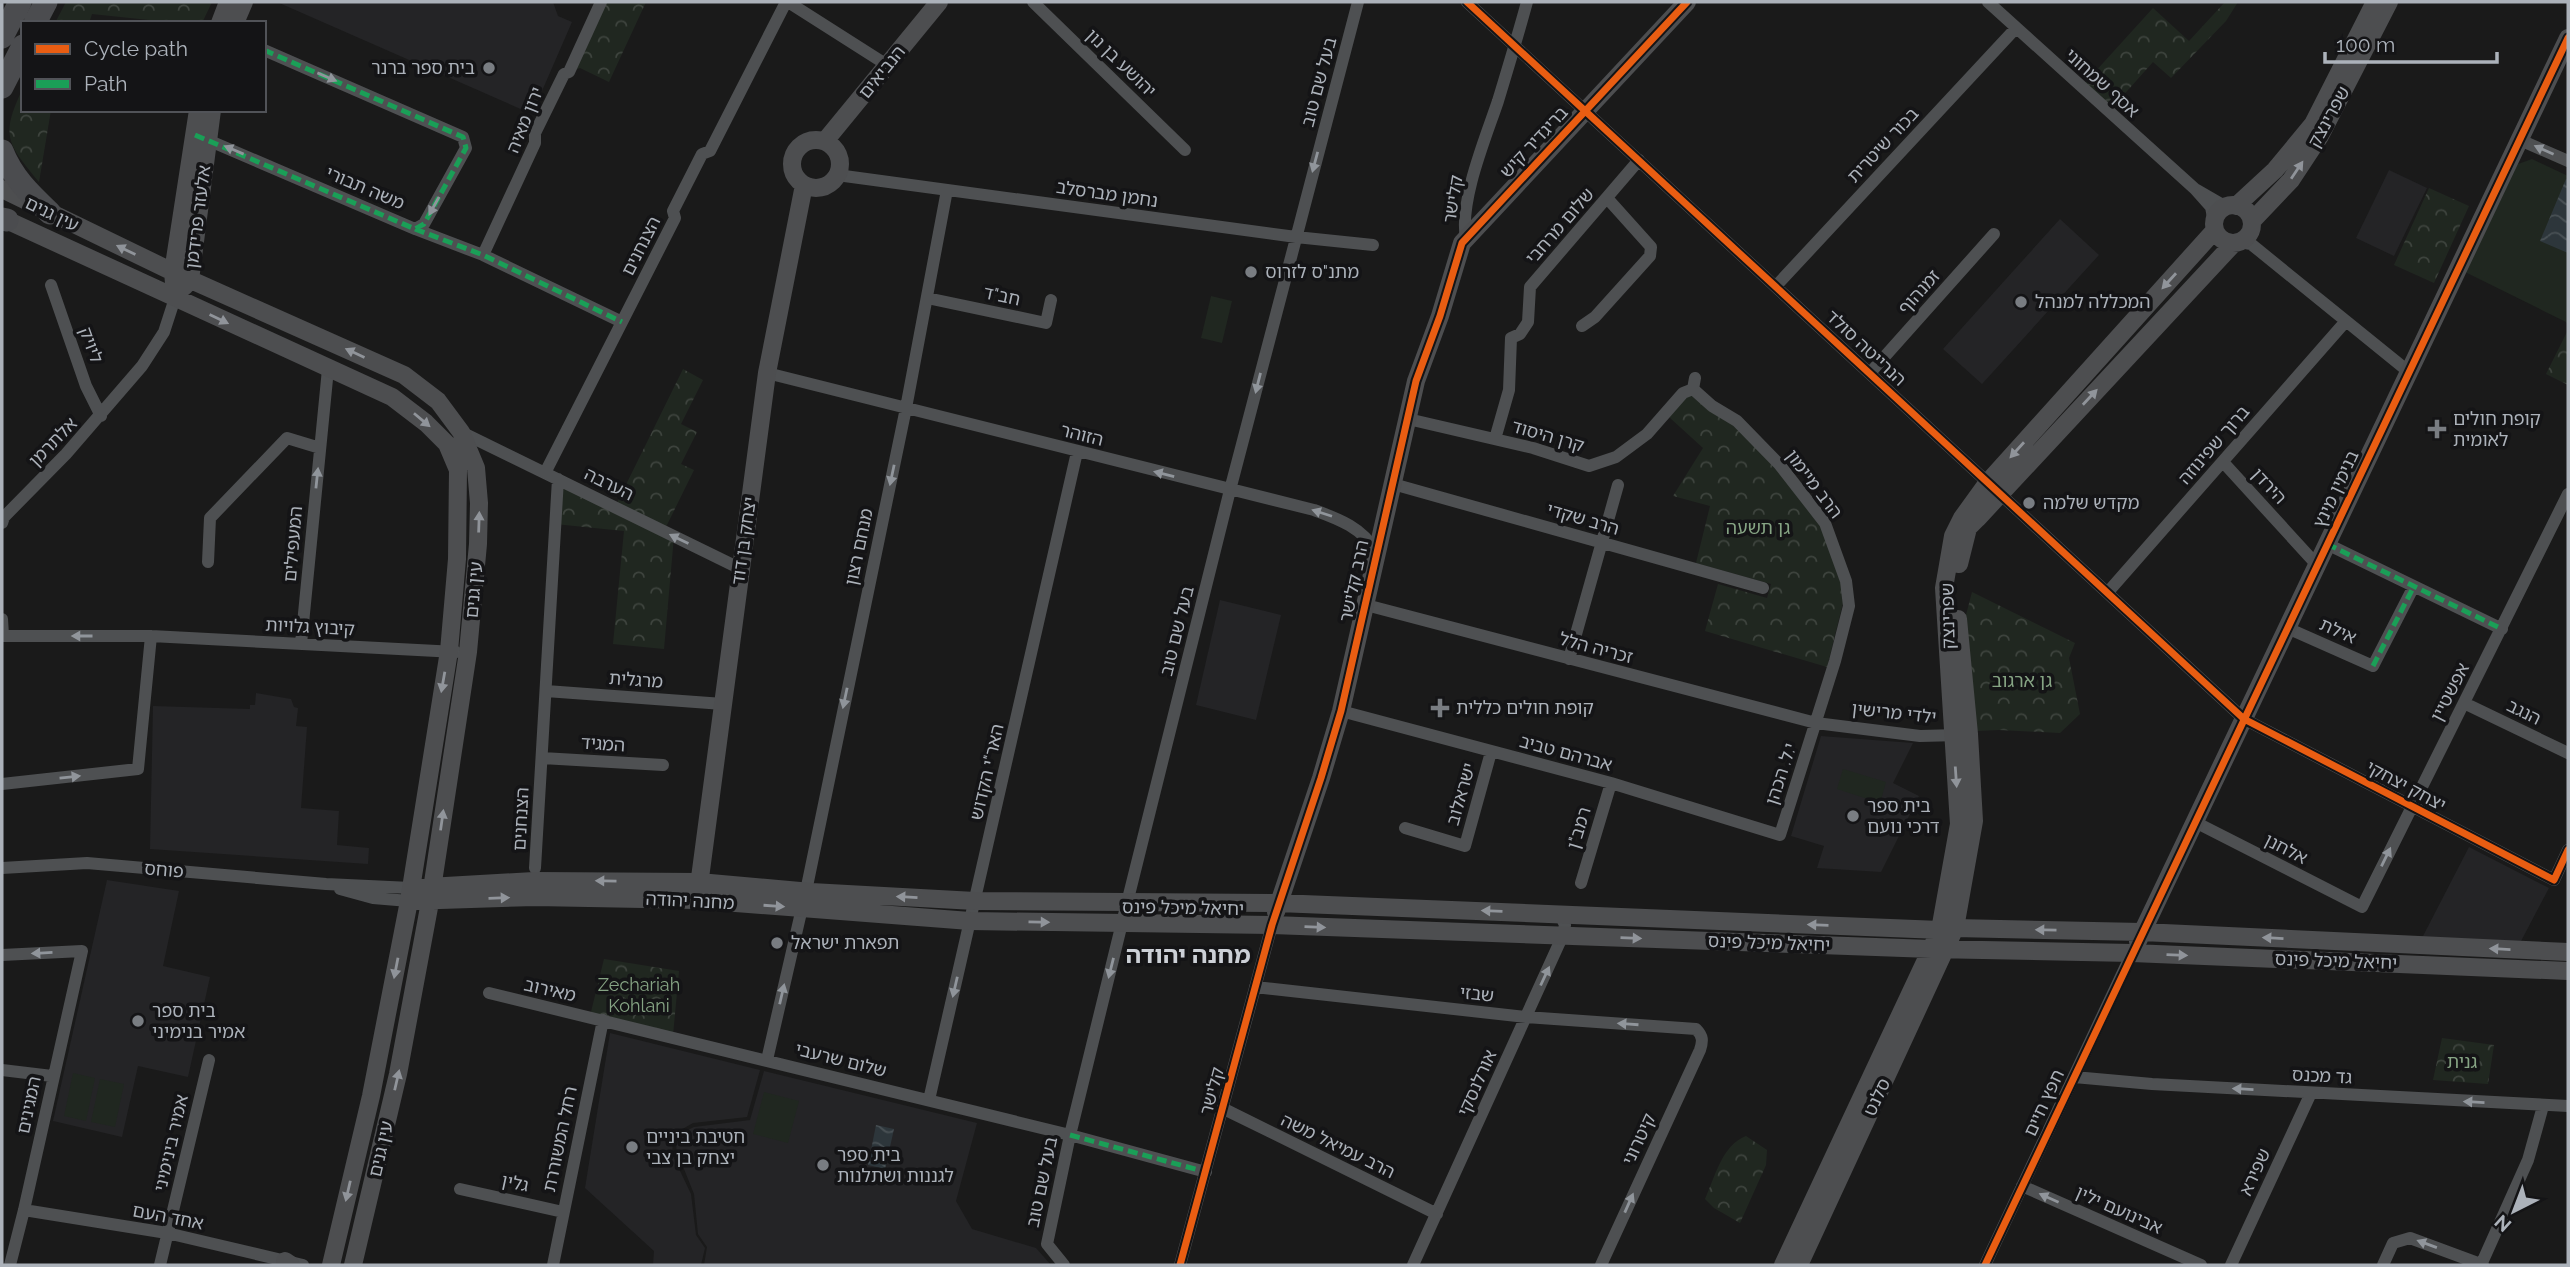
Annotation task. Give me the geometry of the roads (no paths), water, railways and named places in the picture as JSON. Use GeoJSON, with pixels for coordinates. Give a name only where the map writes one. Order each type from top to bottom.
{"type":"FeatureCollection","features":[{"type":"Feature","properties":{"kind":"highway"},"geometry":{"type":"LineString","coordinates":[[2,37],[20,2]]}},
{"type":"Feature","properties":{"kind":"highway"},"geometry":{"type":"LineString","coordinates":[[36,21],[46,2]]}},
{"type":"Feature","properties":{"kind":"highway"},"geometry":{"type":"LineString","coordinates":[[2,87],[21,50]]}},
{"type":"Feature","properties":{"kind":"highway"},"geometry":{"type":"LineString","coordinates":[[2,151],[8,166],[24,188],[50,213]]}},
{"type":"Feature","properties":{"kind":"street"},"geometry":{"type":"LineString","coordinates":[[221,21],[228,2]]}},
{"type":"Feature","properties":{"kind":"street"},"geometry":{"type":"LineString","coordinates":[[236,21],[244,2]]}},
{"type":"Feature","properties":{"kind":"street","name":"ירון מאיה"},"geometry":{"type":"LineString","coordinates":[[483,255],[535,144],[534,133],[564,74],[569,72],[601,2]]}},
{"type":"Feature","properties":{"kind":"street"},"geometry":{"type":"LineString","coordinates":[[787,2],[887,65]]}},
{"type":"Feature","properties":{"kind":"street","name":"הצנחנים"},"geometry":{"type":"LineString","coordinates":[[545,473],[675,219],[673,211],[702,154],[710,151],[787,2]]}},
{"type":"Feature","properties":{"kind":"street","name":"הנביאים"},"geometry":{"type":"LineString","coordinates":[[825,141],[939,2]]}},
{"type":"Feature","properties":{"kind":"street","name":"יהושע בן נון"},"geometry":{"type":"LineString","coordinates":[[1033,2],[1185,150]]}},
{"type":"Feature","properties":{"kind":"street","name":"בעל שם טוב"},"geometry":{"type":"LineString","coordinates":[[1065,1265],[1046,1244],[1070,1135],[1230,490],[1358,2]]}},
{"type":"Feature","properties":{"kind":"street","name":"הנרייטה סולד"},"geometry":{"type":"LineString","coordinates":[[1467,2],[2244,719]]}},
{"type":"Feature","properties":{"kind":"street","name":"קלישר"},"geometry":{"type":"LineString","coordinates":[[1464,240],[1463,223],[1476,165],[1516,47],[1527,2]]}},
{"type":"Feature","properties":{"kind":"street","name":"בריגדיר קיש"},"geometry":{"type":"LineString","coordinates":[[1464,240],[1687,2]]}},
{"type":"Feature","properties":{"kind":"street","name":"אסף שמחוני"},"geometry":{"type":"LineString","coordinates":[[1988,2],[2195,189],[2211,206],[2214,227]]}},
{"type":"Feature","properties":{"kind":"street","name":"שפרינצק"},"geometry":{"type":"LineString","coordinates":[[2233,206],[2275,170],[2313,124],[2375,2]]}},
{"type":"Feature","properties":{"kind":"street","name":"שפרינצק"},"geometry":{"type":"LineString","coordinates":[[1994,487],[2245,237],[2291,180],[2320,136],[2389,2]]}},
{"type":"Feature","properties":{"kind":"street","name":"בכור שיטרית"},"geometry":{"type":"LineString","coordinates":[[1776,286],[2016,28]]}},
{"type":"Feature","properties":{"kind":"street","name":"בנימין מינץ"},"geometry":{"type":"LineString","coordinates":[[2132,953],[2568,38]]}},
{"type":"Feature","properties":{"kind":"street","name":"משה תבורי"},"geometry":{"type":"LineString","coordinates":[[201,137],[415,229],[424,224],[466,148],[464,137],[266,51]]}},
{"type":"Feature","properties":{"kind":"street","name":"אלעזר פרידמן"},"geometry":{"type":"LineString","coordinates":[[175,298],[190,280],[201,137],[198,112]]}},
{"type":"Feature","properties":{"kind":"street","name":"אלעזר פרידמן"},"geometry":{"type":"LineString","coordinates":[[175,298],[173,272],[179,236],[201,137],[211,112]]}},
{"type":"Feature","properties":{"kind":"street"},"geometry":{"type":"LineString","coordinates":[[2520,140],[2568,161]]}},
{"type":"Feature","properties":{"kind":"street"},"geometry":{"type":"LineString","coordinates":[[808,141],[825,141],[836,151],[839,159],[837,175],[821,187],[804,185],[795,176],[792,168],[794,152],[808,141]]}},
{"type":"Feature","properties":{"kind":"street","name":"שלום מרחבי"},"geometry":{"type":"LineString","coordinates":[[1495,439],[1509,390],[1511,338],[1520,334],[1528,322],[1530,287],[1639,160]]}},
{"type":"Feature","properties":{"kind":"street","name":"נחמן מברסלב"},"geometry":{"type":"LineString","coordinates":[[837,175],[1296,237],[1373,244]]}},
{"type":"Feature","properties":{"kind":"street","name":"יצחק בן דוד"},"geometry":{"type":"LineString","coordinates":[[698,891],[767,373],[804,185]]}},
{"type":"Feature","properties":{"kind":"street","name":"עין גנים"},"geometry":{"type":"LineString","coordinates":[[2,189],[150,262],[404,375],[438,401],[461,432],[476,468],[480,503],[468,652],[431,895],[398,1074],[354,1265]]}},
{"type":"Feature","properties":{"kind":"street","name":"אסף שמחוני"},"geometry":{"type":"LineString","coordinates":[[2195,189],[2221,204],[2233,206]]}},
{"type":"Feature","properties":{"kind":"street","name":"מנחם רצון"},"geometry":{"type":"LineString","coordinates":[[767,1060],[906,408],[947,190]]}},
{"type":"Feature","properties":{"kind":"street"},"geometry":{"type":"LineString","coordinates":[[1582,326],[1595,317],[1650,256],[1651,247],[1607,198]]}},
{"type":"Feature","properties":{"kind":"street"},"geometry":{"type":"LineString","coordinates":[[2245,237],[2246,211],[2233,206],[2219,212],[2214,227],[2222,240],[2245,237],[2409,372]]}},
{"type":"Feature","properties":{"kind":"street","name":"עין גנים"},"geometry":{"type":"LineString","coordinates":[[4,219],[392,397],[426,422],[447,444],[458,470],[457,559],[449,651],[410,894],[371,1096],[331,1265]]}},
{"type":"Feature","properties":{"kind":"street","name":"שפרינצק"},"geometry":{"type":"LineString","coordinates":[[1947,929],[1959,824],[1961,735],[1955,591],[1968,528],[1994,487],[2214,227]]}},
{"type":"Feature","properties":{"kind":"street"},"geometry":{"type":"LineString","coordinates":[[415,229],[483,255],[622,322]]}},
{"type":"Feature","properties":{"kind":"street","name":"זמנהוף"},"geometry":{"type":"LineString","coordinates":[[1870,373],[1994,234]]}},
{"type":"Feature","properties":{"kind":"street"},"geometry":{"type":"LineString","coordinates":[[150,262],[162,256],[179,236]]}},
{"type":"Feature","properties":{"kind":"street","name":"הרב קלישר"},"geometry":{"type":"LineString","coordinates":[[1272,925],[1341,711],[1416,381],[1464,240]]}},
{"type":"Feature","properties":{"kind":"street","name":"ליויק"},"geometry":{"type":"LineString","coordinates":[[51,285],[86,386],[101,416]]}},
{"type":"Feature","properties":{"kind":"street","name":"אלתרמן"},"geometry":{"type":"LineString","coordinates":[[2,519],[101,416],[142,366],[164,332],[175,298]]}},
{"type":"Feature","properties":{"kind":"street","name":"חב\"ד"},"geometry":{"type":"LineString","coordinates":[[927,298],[1046,323],[1051,300]]}},
{"type":"Feature","properties":{"kind":"street","name":"ברוך שפינוזה"},"geometry":{"type":"LineString","coordinates":[[2108,592],[2346,321]]}},
{"type":"Feature","properties":{"kind":"street","name":"המעפילים"},"geometry":{"type":"LineString","coordinates":[[301,644],[328,369]]}},
{"type":"Feature","properties":{"kind":"street","name":"הזוהר"},"geometry":{"type":"LineString","coordinates":[[767,373],[1314,510],[1341,519],[1370,541],[1376,552]]}},
{"type":"Feature","properties":{"kind":"street","name":"קרן היסוד"},"geometry":{"type":"LineString","coordinates":[[1408,419],[1533,448],[1589,466],[1616,457],[1627,450],[1647,434],[1694,383]]}},
{"type":"Feature","properties":{"kind":"street","name":"הרב מיימון"},"geometry":{"type":"LineString","coordinates":[[1694,383],[1712,406],[1737,421],[1770,455],[1825,523],[1846,581],[1849,606],[1816,723]]}},
{"type":"Feature","properties":{"kind":"street","name":"הערבה"},"geometry":{"type":"LineString","coordinates":[[461,432],[741,569]]}},
{"type":"Feature","properties":{"kind":"street"},"geometry":{"type":"LineString","coordinates":[[208,562],[210,518],[287,438],[320,448]]}},
{"type":"Feature","properties":{"kind":"street","name":"האר\"י הקדוש"},"geometry":{"type":"LineString","coordinates":[[929,1100],[1077,452]]}},
{"type":"Feature","properties":{"kind":"street","name":"הירדן"},"geometry":{"type":"LineString","coordinates":[[2222,462],[2317,565]]}},
{"type":"Feature","properties":{"kind":"street","name":"הצנחנים"},"geometry":{"type":"LineString","coordinates":[[535,868],[558,479]]}},
{"type":"Feature","properties":{"kind":"street","name":"הרב שקדי"},"geometry":{"type":"LineString","coordinates":[[1393,484],[1763,588]]}},
{"type":"Feature","properties":{"kind":"street"},"geometry":{"type":"LineString","coordinates":[[1569,659],[1618,485]]}},
{"type":"Feature","properties":{"kind":"street","name":"אפשטיין"},"geometry":{"type":"LineString","coordinates":[[2362,907],[2410,806],[2502,629],[2568,494]]}},
{"type":"Feature","properties":{"kind":"street"},"geometry":{"type":"LineString","coordinates":[[2328,544],[2502,629]]}},
{"type":"Feature","properties":{"kind":"street","name":"אילת"},"geometry":{"type":"LineString","coordinates":[[2287,628],[2374,666],[2414,586]]}},
{"type":"Feature","properties":{"kind":"street","name":"זכריה הלל"},"geometry":{"type":"LineString","coordinates":[[1366,606],[1816,723]]}},
{"type":"Feature","properties":{"kind":"street"},"geometry":{"type":"LineString","coordinates":[[2,619],[2,636]]}},
{"type":"Feature","properties":{"kind":"street","name":"קיבוץ גלויות"},"geometry":{"type":"LineString","coordinates":[[2,636],[150,636],[468,652]]}},
{"type":"Feature","properties":{"kind":"street"},"geometry":{"type":"LineString","coordinates":[[2,784],[138,769],[150,636]]}},
{"type":"Feature","properties":{"kind":"street","name":"מרגלית"},"geometry":{"type":"LineString","coordinates":[[545,691],[723,704]]}},
{"type":"Feature","properties":{"kind":"street","name":"הנגב"},"geometry":{"type":"LineString","coordinates":[[2464,703],[2568,753]]}},
{"type":"Feature","properties":{"kind":"street","name":"אברהם טביב"},"geometry":{"type":"LineString","coordinates":[[1341,711],[1611,783],[1780,835]]}},
{"type":"Feature","properties":{"kind":"street","name":"יצחק יצחקי"},"geometry":{"type":"LineString","coordinates":[[2244,719],[2554,880],[2568,850]]}},
{"type":"Feature","properties":{"kind":"street","name":"ילדי מרישין"},"geometry":{"type":"LineString","coordinates":[[1816,723],[1920,736],[1961,735]]}},
{"type":"Feature","properties":{"kind":"street","name":"י.ל. הכהן"},"geometry":{"type":"LineString","coordinates":[[1780,835],[1816,723]]}},
{"type":"Feature","properties":{"kind":"street","name":"שפרינצק"},"geometry":{"type":"LineString","coordinates":[[1947,929],[1959,904],[1974,821],[1961,735]]}},
{"type":"Feature","properties":{"kind":"street","name":"ישראלוב"},"geometry":{"type":"LineString","coordinates":[[1405,828],[1465,846],[1491,752]]}},
{"type":"Feature","properties":{"kind":"street","name":"המגיד"},"geometry":{"type":"LineString","coordinates":[[542,758],[663,765]]}},
{"type":"Feature","properties":{"kind":"street","name":"רמב\"ן"},"geometry":{"type":"LineString","coordinates":[[1581,883],[1611,783]]}},
{"type":"Feature","properties":{"kind":"street","name":"אלחנן"},"geometry":{"type":"LineString","coordinates":[[2195,822],[2362,907]]}},
{"type":"Feature","properties":{"kind":"street","name":"פוחס"},"geometry":{"type":"LineString","coordinates":[[2,869],[88,863],[431,895]]}},
{"type":"Feature","properties":{"kind":"street","name":"מחנה יהודה"},"geometry":{"type":"LineString","coordinates":[[431,895],[534,881],[802,900],[970,921]]}},
{"type":"Feature","properties":{"kind":"street","name":"מחנה יהודה"},"geometry":{"type":"LineString","coordinates":[[431,895],[468,900],[698,891]]}},
{"type":"Feature","properties":{"kind":"street"},"geometry":{"type":"LineString","coordinates":[[420,958],[444,914],[453,906],[468,900]]}},
{"type":"Feature","properties":{"kind":"street","name":"מחנה יהודה"},"geometry":{"type":"LineString","coordinates":[[802,900],[975,901]]}},
{"type":"Feature","properties":{"kind":"street","name":"יחיאל מיכל פינס"},"geometry":{"type":"LineString","coordinates":[[975,901],[1278,903],[1947,929],[2175,933],[2568,953]]}},
{"type":"Feature","properties":{"kind":"street"},"geometry":{"type":"LineString","coordinates":[[1959,904],[1965,920],[1983,930]]}},
{"type":"Feature","properties":{"kind":"street"},"geometry":{"type":"LineString","coordinates":[[2154,906],[2160,921],[2175,933]]}},
{"type":"Feature","properties":{"kind":"street"},"geometry":{"type":"LineString","coordinates":[[1560,914],[1565,926],[1563,935]]}},
{"type":"Feature","properties":{"kind":"street","name":"יחיאל מיכל פינס"},"geometry":{"type":"LineString","coordinates":[[970,921],[1272,925],[1938,949],[2132,953],[2568,971]]}},
{"type":"Feature","properties":{"kind":"street","name":"קלישר"},"geometry":{"type":"LineString","coordinates":[[1180,1265],[1272,925]]}},
{"type":"Feature","properties":{"kind":"street","name":"סלנט"},"geometry":{"type":"LineString","coordinates":[[1799,1265],[1947,929]]}},
{"type":"Feature","properties":{"kind":"street","name":"אורלנסקי"},"geometry":{"type":"LineString","coordinates":[[1413,1265],[1563,935]]}},
{"type":"Feature","properties":{"kind":"street","name":"סלנט"},"geometry":{"type":"LineString","coordinates":[[1783,1265],[1938,949]]}},
{"type":"Feature","properties":{"kind":"street","name":"המגינים"},"geometry":{"type":"LineString","coordinates":[[2,956],[82,951],[10,1265]]}},
{"type":"Feature","properties":{"kind":"street","name":"חפץ חיים"},"geometry":{"type":"LineString","coordinates":[[1984,1265],[2132,953]]}},
{"type":"Feature","properties":{"kind":"street","name":"שבזי"},"geometry":{"type":"LineString","coordinates":[[1255,986],[1526,1017],[1696,1029]]}},
{"type":"Feature","properties":{"kind":"street","name":"מאירוב"},"geometry":{"type":"LineString","coordinates":[[489,993],[603,1020]]}},
{"type":"Feature","properties":{"kind":"street","name":"שלום שרעבי"},"geometry":{"type":"LineString","coordinates":[[603,1020],[1070,1135],[1206,1172]]}},
{"type":"Feature","properties":{"kind":"street","name":"רחל המשוררת"},"geometry":{"type":"LineString","coordinates":[[553,1265],[603,1020]]}},
{"type":"Feature","properties":{"kind":"street","name":"קיטרוני"},"geometry":{"type":"LineString","coordinates":[[1601,1265],[1700,1050],[1703,1041],[1701,1033],[1696,1029]]}},
{"type":"Feature","properties":{"kind":"street","name":"אמיר בינימיני"},"geometry":{"type":"LineString","coordinates":[[160,1265],[209,1060]]}},
{"type":"Feature","properties":{"kind":"street"},"geometry":{"type":"LineString","coordinates":[[2,1070],[52,1076]]}},
{"type":"Feature","properties":{"kind":"street","name":"גד מכנס"},"geometry":{"type":"LineString","coordinates":[[2074,1077],[2568,1106]]}},
{"type":"Feature","properties":{"kind":"street","name":"שפירא"},"geometry":{"type":"LineString","coordinates":[[2231,1265],[2311,1093]]}},
{"type":"Feature","properties":{"kind":"street"},"geometry":{"type":"LineString","coordinates":[[2383,1265],[2393,1242],[2410,1238],[2482,1265],[2528,1160],[2543,1106]]}},
{"type":"Feature","properties":{"kind":"street","name":"הרב עמיאל משה"},"geometry":{"type":"LineString","coordinates":[[1224,1109],[1437,1214]]}},
{"type":"Feature","properties":{"kind":"street","name":"אבינועם ילין"},"geometry":{"type":"LineString","coordinates":[[2022,1186],[2201,1265]]}},
{"type":"Feature","properties":{"kind":"street","name":"גלין"},"geometry":{"type":"LineString","coordinates":[[460,1189],[563,1212]]}},
{"type":"Feature","properties":{"kind":"street","name":"אחד העם"},"geometry":{"type":"LineString","coordinates":[[24,1210],[167,1233],[293,1264]]}},
{"type":"Feature","properties":{"kind":"water"},"geometry":{"type":"Polygon","coordinates":[[[2566,179],[2568,180],[2568,253],[2540,241],[2566,179]]]}},
{"type":"Feature","properties":{"kind":"water"},"geometry":{"type":"Polygon","coordinates":[[[876,1125],[894,1129],[885,1169],[868,1165],[876,1125]]]}},
{"type":"Feature","properties":{"kind":"place","name":"בית ספר ברנר"},"geometry":{"type":"Point","coordinates":[489,68]}},
{"type":"Feature","properties":{"kind":"place","name":"מתנ\"ס לזרוס"},"geometry":{"type":"Point","coordinates":[1251,272]}},
{"type":"Feature","properties":{"kind":"place","name":"המכללה למנהל"},"geometry":{"type":"Point","coordinates":[2021,302]}},
{"type":"Feature","properties":{"kind":"place","name":"קופת חולים לאומית"},"geometry":{"type":"Point","coordinates":[2437,429]}},
{"type":"Feature","properties":{"kind":"place","name":"מקדש שלמה"},"geometry":{"type":"Point","coordinates":[2029,503]}},
{"type":"Feature","properties":{"kind":"place","name":"קופת חולים כללית"},"geometry":{"type":"Point","coordinates":[1440,708]}},
{"type":"Feature","properties":{"kind":"place","name":"בית ספר דרכי נועם"},"geometry":{"type":"Point","coordinates":[1853,816]}},
{"type":"Feature","properties":{"kind":"place","name":"תפארת ישראל"},"geometry":{"type":"Point","coordinates":[777,943]}},
{"type":"Feature","properties":{"kind":"place","name":"בית ספר אמיר בנימיני"},"geometry":{"type":"Point","coordinates":[138,1021]}},
{"type":"Feature","properties":{"kind":"place","name":"חטיבת ביניים יצחק בן צבי"},"geometry":{"type":"Point","coordinates":[632,1147]}},
{"type":"Feature","properties":{"kind":"place","name":"בית ספר לגננות ושתלנות"},"geometry":{"type":"Point","coordinates":[823,1165]}},
{"type":"Feature","properties":{"kind":"district","name":"מחנה יהודה"},"geometry":{"type":"Point","coordinates":[1188,955]}},
{"type":"Feature","properties":{"kind":"park label","name":"גן תשעה"},"geometry":{"type":"Point","coordinates":[1758,528]}},
{"type":"Feature","properties":{"kind":"park label","name":"גן ארגוב"},"geometry":{"type":"Point","coordinates":[2022,681]}},
{"type":"Feature","properties":{"kind":"park label","name":"Zechariah Kohlani"},"geometry":{"type":"Point","coordinates":[639,995]}},
{"type":"Feature","properties":{"kind":"park label","name":"גנית"},"geometry":{"type":"Point","coordinates":[2462,1062]}}]}
